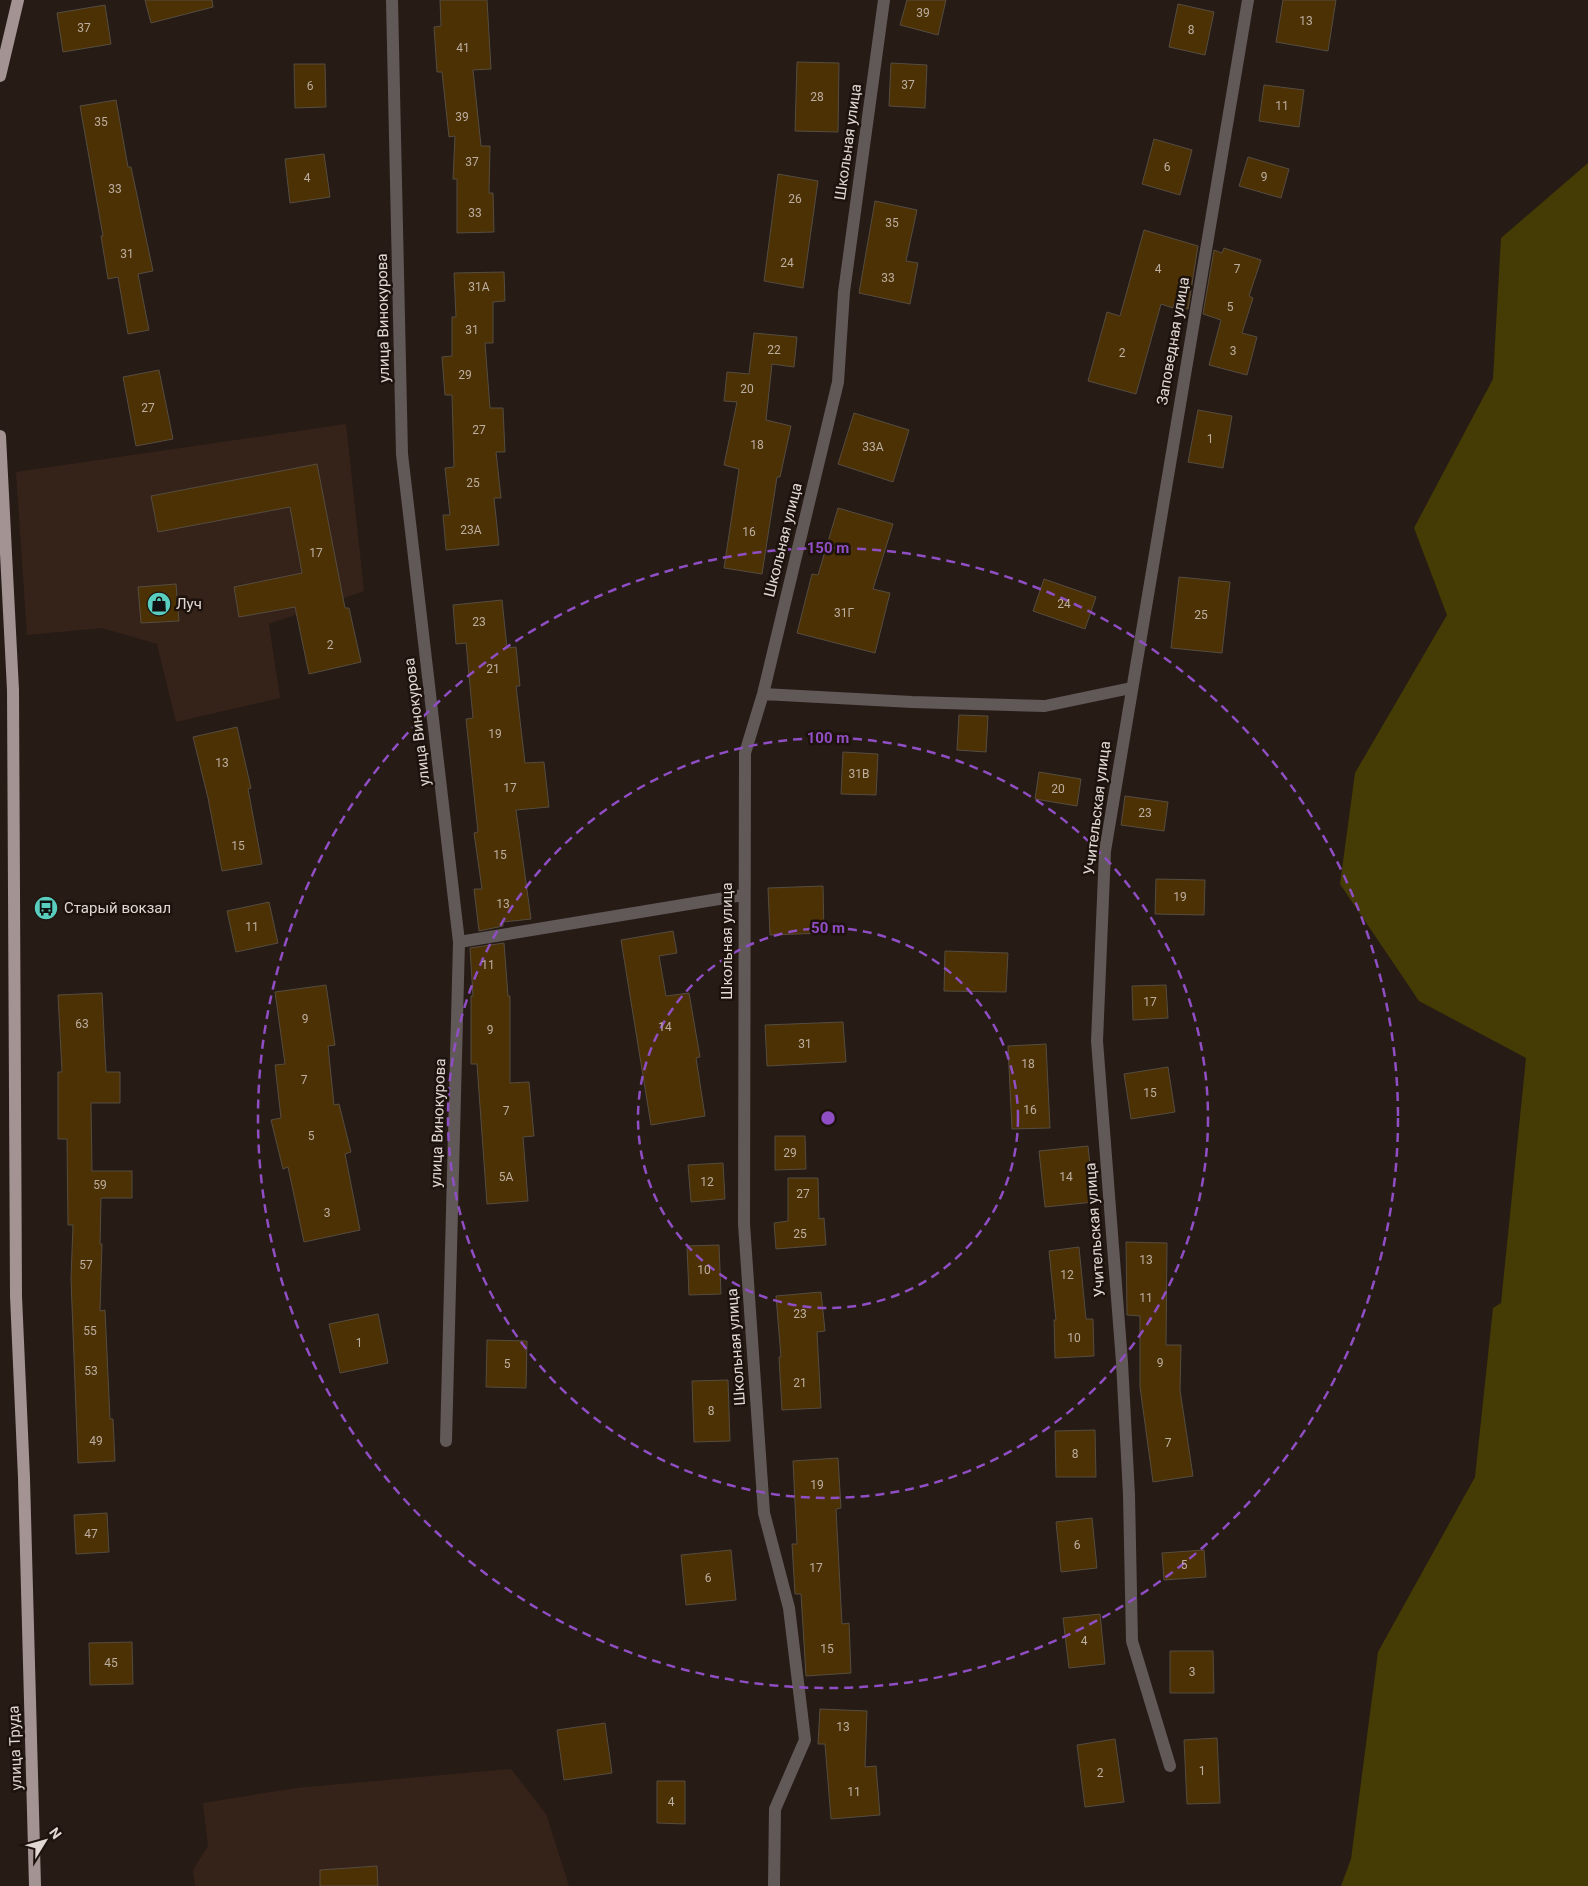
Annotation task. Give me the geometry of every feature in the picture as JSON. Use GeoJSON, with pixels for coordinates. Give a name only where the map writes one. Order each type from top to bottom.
{"type":"FeatureCollection","features":[{"type":"Feature","properties":{"kind":"main road"},"geometry":{"type":"LineString","coordinates":[[0,76],[18,0]]}},
{"type":"Feature","properties":{"kind":"main road","name":"улица Труда"},"geometry":{"type":"LineString","coordinates":[[0,436],[5,650],[13,700],[16,1296],[24,1478],[35,1886]]}},
{"type":"Feature","properties":{"kind":"street","name":"улица Винокурова"},"geometry":{"type":"LineString","coordinates":[[392,0],[402,454],[459,942],[446,1441]]}},
{"type":"Feature","properties":{"kind":"street","name":"Школьная улица"},"geometry":{"type":"LineString","coordinates":[[774,1886],[775,1809],[805,1740],[789,1608],[764,1512],[744,1224],[743,895],[745,753],[763,694],[838,382],[844,292],[884,0]]}},
{"type":"Feature","properties":{"kind":"street","name":"Заповедная улица"},"geometry":{"type":"LineString","coordinates":[[1131,688],[1248,0]]}},
{"type":"Feature","properties":{"kind":"street"},"geometry":{"type":"LineString","coordinates":[[763,694],[912,702],[1045,706],[1131,688]]}},
{"type":"Feature","properties":{"kind":"street","name":"Учительская улица"},"geometry":{"type":"LineString","coordinates":[[1131,688],[1105,851],[1097,1041],[1122,1362],[1132,1641],[1170,1766]]}},
{"type":"Feature","properties":{"kind":"street"},"geometry":{"type":"LineString","coordinates":[[459,942],[743,895]]}},
{"type":"Feature","properties":{"kind":"shaded area"},"geometry":{"type":"Polygon","coordinates":[[[1588,163],[1588,1886],[1341,1886],[1351,1859],[1378,1652],[1475,1477],[1493,1308],[1501,1303],[1526,1058],[1419,1001],[1340,884],[1355,773],[1447,615],[1414,528],[1493,379],[1501,238],[1588,163]]]}},
{"type":"Feature","properties":{"kind":"shaded area"},"geometry":{"type":"Polygon","coordinates":[[[346,424],[364,591],[269,624],[280,698],[176,722],[157,644],[102,628],[27,635],[16,472],[346,424]]]}},
{"type":"Feature","properties":{"kind":"shaded area"},"geometry":{"type":"Polygon","coordinates":[[[511,1769],[546,1814],[569,1886],[195,1886],[193,1870],[208,1846],[203,1803],[296,1788],[511,1769]]]}},
{"type":"Feature","properties":{"kind":"building"},"geometry":{"type":"Polygon","coordinates":[[[145,0],[212,0],[213,7],[151,23],[145,0]]]}},
{"type":"Feature","properties":{"kind":"building"},"geometry":{"type":"Polygon","coordinates":[[[440,0],[487,0],[491,69],[473,70],[481,146],[490,146],[489,193],[493,193],[494,232],[457,233],[457,179],[453,179],[455,136],[449,137],[442,72],[437,72],[434,27],[441,26],[440,0]]]}},
{"type":"Feature","properties":{"kind":"building"},"geometry":{"type":"Polygon","coordinates":[[[907,0],[946,0],[938,35],[900,25],[907,0]]]}},
{"type":"Feature","properties":{"kind":"building"},"geometry":{"type":"Polygon","coordinates":[[[1283,0],[1336,0],[1328,51],[1276,42],[1283,0]]]}},
{"type":"Feature","properties":{"kind":"building"},"geometry":{"type":"Polygon","coordinates":[[[1178,4],[1214,12],[1205,55],[1169,47],[1178,4]]]}},
{"type":"Feature","properties":{"kind":"building"},"geometry":{"type":"Polygon","coordinates":[[[105,5],[111,44],[63,52],[57,13],[105,5]]]}},
{"type":"Feature","properties":{"kind":"building"},"geometry":{"type":"Polygon","coordinates":[[[797,62],[839,63],[838,132],[795,131],[797,62]]]}},
{"type":"Feature","properties":{"kind":"building"},"geometry":{"type":"Polygon","coordinates":[[[891,63],[927,65],[925,108],[889,106],[891,63]]]}},
{"type":"Feature","properties":{"kind":"building"},"geometry":{"type":"Polygon","coordinates":[[[294,64],[325,64],[326,107],[295,108],[294,64]]]}},
{"type":"Feature","properties":{"kind":"building"},"geometry":{"type":"Polygon","coordinates":[[[1264,85],[1304,90],[1299,127],[1259,121],[1264,85]]]}},
{"type":"Feature","properties":{"kind":"building"},"geometry":{"type":"Polygon","coordinates":[[[116,100],[128,167],[131,167],[153,271],[138,274],[149,330],[128,334],[118,277],[108,279],[101,236],[103,236],[80,106],[116,100]]]}},
{"type":"Feature","properties":{"kind":"building"},"geometry":{"type":"Polygon","coordinates":[[[1154,139],[1192,150],[1180,195],[1142,184],[1154,139]]]}},
{"type":"Feature","properties":{"kind":"building"},"geometry":{"type":"Polygon","coordinates":[[[324,154],[330,197],[290,203],[285,159],[324,154]]]}},
{"type":"Feature","properties":{"kind":"building"},"geometry":{"type":"Polygon","coordinates":[[[1248,157],[1289,169],[1281,198],[1239,186],[1248,157]]]}},
{"type":"Feature","properties":{"kind":"building"},"geometry":{"type":"Polygon","coordinates":[[[778,174],[818,181],[803,288],[764,281],[778,174]]]}},
{"type":"Feature","properties":{"kind":"building"},"geometry":{"type":"Polygon","coordinates":[[[875,201],[917,210],[906,261],[918,263],[910,304],[859,293],[875,201]]]}},
{"type":"Feature","properties":{"kind":"building"},"geometry":{"type":"Polygon","coordinates":[[[1144,230],[1198,246],[1188,309],[1174,304],[1173,308],[1161,304],[1136,394],[1088,381],[1107,312],[1120,316],[1144,230]]]}},
{"type":"Feature","properties":{"kind":"building"},"geometry":{"type":"Polygon","coordinates":[[[1224,248],[1261,260],[1249,296],[1253,298],[1242,333],[1257,337],[1247,375],[1209,365],[1221,320],[1203,314],[1214,250],[1222,253],[1224,248]]]}},
{"type":"Feature","properties":{"kind":"building"},"geometry":{"type":"Polygon","coordinates":[[[504,272],[505,301],[493,302],[493,343],[485,343],[490,408],[503,408],[505,452],[496,452],[501,498],[494,498],[499,545],[446,550],[443,515],[450,515],[445,468],[454,467],[452,395],[445,395],[442,357],[452,356],[452,317],[456,317],[454,273],[504,272]]]}},
{"type":"Feature","properties":{"kind":"building"},"geometry":{"type":"Polygon","coordinates":[[[754,333],[797,337],[794,367],[772,364],[766,420],[791,426],[780,477],[777,477],[762,574],[724,568],[739,469],[724,465],[737,402],[724,401],[727,372],[749,374],[754,333]]]}},
{"type":"Feature","properties":{"kind":"building"},"geometry":{"type":"Polygon","coordinates":[[[159,370],[173,439],[136,446],[123,377],[159,370]]]}},
{"type":"Feature","properties":{"kind":"building"},"geometry":{"type":"Polygon","coordinates":[[[1198,410],[1232,416],[1223,468],[1188,462],[1198,410]]]}},
{"type":"Feature","properties":{"kind":"building"},"geometry":{"type":"Polygon","coordinates":[[[854,413],[909,430],[893,482],[838,464],[854,413]]]}},
{"type":"Feature","properties":{"kind":"building"},"geometry":{"type":"Polygon","coordinates":[[[317,464],[345,608],[349,608],[361,662],[309,674],[295,607],[239,617],[234,587],[302,573],[290,507],[158,532],[151,496],[317,464]]]}},
{"type":"Feature","properties":{"kind":"building"},"geometry":{"type":"Polygon","coordinates":[[[838,508],[893,524],[873,589],[890,593],[875,653],[797,633],[812,574],[818,575],[838,508]]]}},
{"type":"Feature","properties":{"kind":"building"},"geometry":{"type":"Polygon","coordinates":[[[1179,577],[1230,582],[1222,653],[1171,648],[1179,577]]]}},
{"type":"Feature","properties":{"kind":"building"},"geometry":{"type":"Polygon","coordinates":[[[1044,579],[1096,597],[1085,629],[1033,611],[1044,579]]]}},
{"type":"Feature","properties":{"kind":"building","name":"Луч"},"geometry":{"type":"Polygon","coordinates":[[[176,584],[179,621],[141,623],[138,587],[176,584]]]}},
{"type":"Feature","properties":{"kind":"building"},"geometry":{"type":"Polygon","coordinates":[[[502,600],[507,648],[516,647],[520,686],[516,686],[525,763],[544,762],[549,807],[516,810],[531,919],[503,922],[503,926],[479,931],[474,889],[482,889],[474,833],[478,832],[466,719],[473,718],[466,643],[456,644],[453,605],[502,600]]]}},
{"type":"Feature","properties":{"kind":"building"},"geometry":{"type":"Polygon","coordinates":[[[959,715],[988,716],[986,752],[957,750],[959,715]]]}},
{"type":"Feature","properties":{"kind":"building"},"geometry":{"type":"Polygon","coordinates":[[[237,727],[251,788],[248,789],[262,864],[222,871],[208,798],[193,737],[237,727]]]}},
{"type":"Feature","properties":{"kind":"building"},"geometry":{"type":"Polygon","coordinates":[[[843,752],[878,754],[876,795],[841,794],[843,752]]]}},
{"type":"Feature","properties":{"kind":"building"},"geometry":{"type":"Polygon","coordinates":[[[1039,772],[1081,779],[1077,806],[1035,799],[1039,772]]]}},
{"type":"Feature","properties":{"kind":"building"},"geometry":{"type":"Polygon","coordinates":[[[1125,796],[1168,802],[1164,831],[1121,825],[1125,796]]]}},
{"type":"Feature","properties":{"kind":"building"},"geometry":{"type":"Polygon","coordinates":[[[1156,879],[1205,880],[1204,915],[1155,914],[1156,879]]]}},
{"type":"Feature","properties":{"kind":"building"},"geometry":{"type":"Polygon","coordinates":[[[823,886],[824,933],[770,935],[768,888],[823,886]]]}},
{"type":"Feature","properties":{"kind":"building"},"geometry":{"type":"Polygon","coordinates":[[[269,902],[278,943],[236,952],[227,911],[269,902]]]}},
{"type":"Feature","properties":{"kind":"building"},"geometry":{"type":"Polygon","coordinates":[[[673,931],[677,953],[659,956],[666,996],[689,993],[700,1057],[696,1058],[705,1116],[651,1125],[621,940],[673,931]]]}},
{"type":"Feature","properties":{"kind":"building"},"geometry":{"type":"Polygon","coordinates":[[[504,943],[508,996],[510,996],[510,1083],[529,1082],[534,1136],[523,1137],[528,1201],[487,1204],[477,1064],[471,1064],[471,996],[473,996],[470,948],[504,943]]]}},
{"type":"Feature","properties":{"kind":"building"},"geometry":{"type":"Polygon","coordinates":[[[945,951],[1008,953],[1006,992],[944,991],[945,951]]]}},
{"type":"Feature","properties":{"kind":"building"},"geometry":{"type":"Polygon","coordinates":[[[326,985],[335,1045],[328,1046],[334,1105],[339,1104],[351,1152],[345,1154],[360,1230],[304,1242],[288,1167],[283,1169],[271,1120],[281,1118],[275,1065],[285,1064],[275,992],[326,985]]]}},
{"type":"Feature","properties":{"kind":"building"},"geometry":{"type":"Polygon","coordinates":[[[1166,985],[1168,1018],[1133,1020],[1132,986],[1166,985]]]}},
{"type":"Feature","properties":{"kind":"building"},"geometry":{"type":"Polygon","coordinates":[[[102,993],[106,1072],[120,1072],[120,1103],[91,1103],[92,1171],[132,1171],[132,1198],[101,1198],[100,1311],[105,1310],[110,1419],[113,1419],[115,1461],[78,1463],[71,1279],[73,1225],[68,1225],[67,1139],[58,1139],[58,1072],[62,1072],[58,995],[102,993]]]}},
{"type":"Feature","properties":{"kind":"building"},"geometry":{"type":"Polygon","coordinates":[[[843,1022],[846,1062],[767,1066],[765,1025],[843,1022]]]}},
{"type":"Feature","properties":{"kind":"building"},"geometry":{"type":"Polygon","coordinates":[[[1046,1044],[1050,1128],[1012,1129],[1008,1046],[1046,1044]]]}},
{"type":"Feature","properties":{"kind":"building"},"geometry":{"type":"Polygon","coordinates":[[[1168,1067],[1175,1112],[1131,1119],[1124,1074],[1168,1067]]]}},
{"type":"Feature","properties":{"kind":"building"},"geometry":{"type":"Polygon","coordinates":[[[775,1136],[805,1136],[806,1169],[775,1170],[775,1136]]]}},
{"type":"Feature","properties":{"kind":"building"},"geometry":{"type":"Polygon","coordinates":[[[1088,1146],[1094,1202],[1045,1207],[1039,1151],[1088,1146]]]}},
{"type":"Feature","properties":{"kind":"building"},"geometry":{"type":"Polygon","coordinates":[[[723,1163],[725,1199],[691,1202],[688,1165],[723,1163]]]}},
{"type":"Feature","properties":{"kind":"building"},"geometry":{"type":"Polygon","coordinates":[[[788,1178],[818,1178],[819,1219],[824,1218],[826,1245],[776,1249],[774,1223],[788,1221],[788,1178]]]}},
{"type":"Feature","properties":{"kind":"building"},"geometry":{"type":"Polygon","coordinates":[[[1126,1242],[1167,1243],[1166,1345],[1181,1345],[1180,1390],[1193,1476],[1153,1482],[1140,1387],[1140,1316],[1127,1315],[1126,1242]]]}},
{"type":"Feature","properties":{"kind":"building"},"geometry":{"type":"Polygon","coordinates":[[[719,1245],[721,1294],[689,1295],[687,1246],[719,1245]]]}},
{"type":"Feature","properties":{"kind":"building"},"geometry":{"type":"Polygon","coordinates":[[[1079,1247],[1086,1319],[1093,1319],[1094,1356],[1055,1358],[1054,1320],[1056,1320],[1049,1251],[1079,1247]]]}},
{"type":"Feature","properties":{"kind":"building"},"geometry":{"type":"Polygon","coordinates":[[[821,1292],[825,1331],[817,1332],[821,1408],[782,1410],[779,1357],[781,1357],[776,1296],[821,1292]]]}},
{"type":"Feature","properties":{"kind":"building"},"geometry":{"type":"Polygon","coordinates":[[[378,1314],[388,1363],[340,1373],[329,1324],[378,1314]]]}},
{"type":"Feature","properties":{"kind":"building"},"geometry":{"type":"Polygon","coordinates":[[[487,1340],[527,1341],[526,1388],[486,1387],[487,1340]]]}},
{"type":"Feature","properties":{"kind":"building"},"geometry":{"type":"Polygon","coordinates":[[[728,1380],[730,1441],[694,1442],[692,1381],[728,1380]]]}},
{"type":"Feature","properties":{"kind":"building"},"geometry":{"type":"Polygon","coordinates":[[[1095,1430],[1096,1477],[1056,1477],[1055,1431],[1095,1430]]]}},
{"type":"Feature","properties":{"kind":"building"},"geometry":{"type":"Polygon","coordinates":[[[838,1458],[841,1508],[836,1509],[842,1624],[849,1623],[851,1673],[806,1676],[801,1594],[795,1594],[792,1544],[797,1544],[793,1461],[838,1458]]]}},
{"type":"Feature","properties":{"kind":"building"},"geometry":{"type":"Polygon","coordinates":[[[107,1513],[109,1552],[76,1554],[74,1515],[107,1513]]]}},
{"type":"Feature","properties":{"kind":"building"},"geometry":{"type":"Polygon","coordinates":[[[1092,1518],[1097,1568],[1061,1572],[1056,1522],[1092,1518]]]}},
{"type":"Feature","properties":{"kind":"building"},"geometry":{"type":"Polygon","coordinates":[[[731,1550],[736,1600],[686,1605],[681,1555],[731,1550]]]}},
{"type":"Feature","properties":{"kind":"building"},"geometry":{"type":"Polygon","coordinates":[[[1204,1550],[1206,1577],[1164,1580],[1162,1553],[1204,1550]]]}},
{"type":"Feature","properties":{"kind":"building"},"geometry":{"type":"Polygon","coordinates":[[[1100,1614],[1105,1664],[1069,1668],[1063,1618],[1100,1614]]]}},
{"type":"Feature","properties":{"kind":"building"},"geometry":{"type":"Polygon","coordinates":[[[132,1642],[133,1684],[90,1685],[89,1643],[132,1642]]]}},
{"type":"Feature","properties":{"kind":"building"},"geometry":{"type":"Polygon","coordinates":[[[1170,1651],[1213,1651],[1214,1693],[1170,1693],[1170,1651]]]}},
{"type":"Feature","properties":{"kind":"building"},"geometry":{"type":"Polygon","coordinates":[[[820,1709],[867,1711],[865,1767],[876,1766],[880,1815],[831,1819],[825,1744],[818,1744],[820,1709]]]}},
{"type":"Feature","properties":{"kind":"building"},"geometry":{"type":"Polygon","coordinates":[[[605,1723],[612,1773],[564,1780],[557,1730],[605,1723]]]}},
{"type":"Feature","properties":{"kind":"building"},"geometry":{"type":"Polygon","coordinates":[[[1217,1738],[1220,1803],[1187,1804],[1184,1740],[1217,1738]]]}},
{"type":"Feature","properties":{"kind":"building"},"geometry":{"type":"Polygon","coordinates":[[[1115,1739],[1124,1802],[1085,1807],[1077,1745],[1115,1739]]]}},
{"type":"Feature","properties":{"kind":"building"},"geometry":{"type":"Polygon","coordinates":[[[657,1781],[685,1781],[685,1824],[657,1823],[657,1781]]]}},
{"type":"Feature","properties":{"kind":"building"},"geometry":{"type":"Polygon","coordinates":[[[377,1866],[378,1886],[320,1886],[320,1870],[377,1866]]]}},
{"type":"Feature","properties":{"kind":"place","name":"Луч"},"geometry":{"type":"Point","coordinates":[159,604]}},
{"type":"Feature","properties":{"kind":"place","name":"Старый вокзал"},"geometry":{"type":"Point","coordinates":[46,908]}}]}
